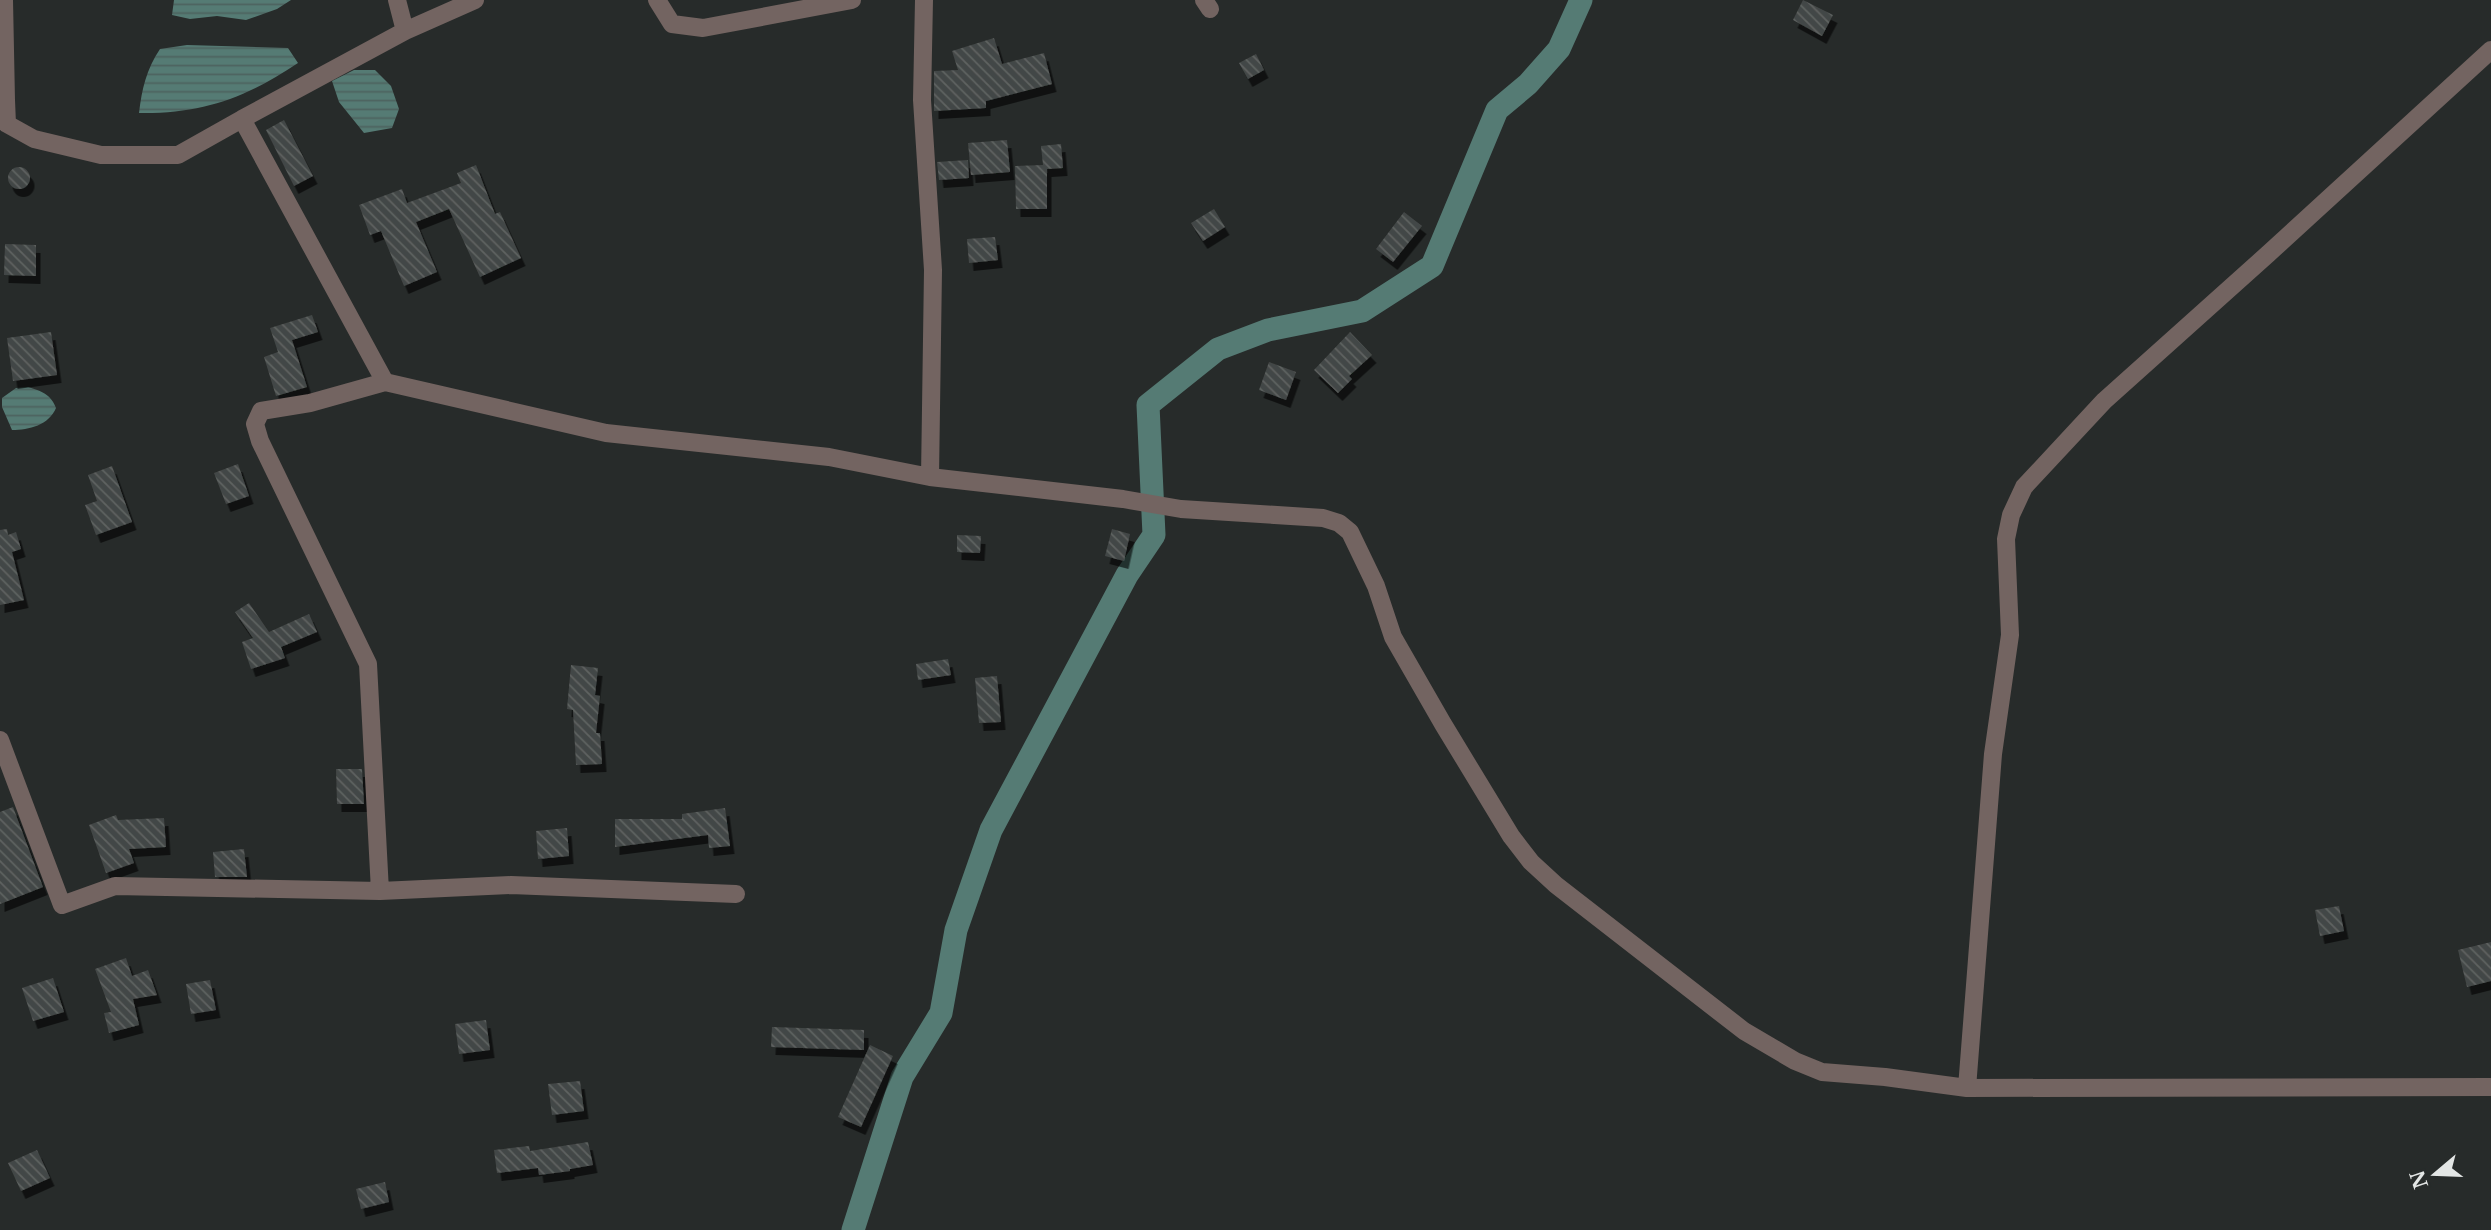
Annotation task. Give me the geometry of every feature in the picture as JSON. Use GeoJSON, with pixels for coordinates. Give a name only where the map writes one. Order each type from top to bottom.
{"type":"FeatureCollection","features":[{"type":"Feature","properties":{"kind":"street"},"geometry":{"type":"LineString","coordinates":[[4,0],[3,100],[7,124],[34,139],[101,155],[178,155],[405,31],[475,0]]}},
{"type":"Feature","properties":{"kind":"street"},"geometry":{"type":"LineString","coordinates":[[397,0],[405,31]]}},
{"type":"Feature","properties":{"kind":"street"},"geometry":{"type":"LineString","coordinates":[[657,0],[672,24],[703,28],[852,0]]}},
{"type":"Feature","properties":{"kind":"street"},"geometry":{"type":"LineString","coordinates":[[924,0],[922,100],[933,270],[930,477]]}},
{"type":"Feature","properties":{"kind":"street"},"geometry":{"type":"LineString","coordinates":[[1967,1087],[1993,754],[2010,635],[2006,539],[2011,515],[2024,487],[2104,401],[2491,50]]}},
{"type":"Feature","properties":{"kind":"street"},"geometry":{"type":"LineString","coordinates":[[242,119],[385,382]]}},
{"type":"Feature","properties":{"kind":"street"},"geometry":{"type":"LineString","coordinates":[[380,891],[368,664],[260,441],[255,424],[261,411],[310,403],[385,382],[606,433],[829,457],[930,477],[1123,499],[1181,509],[1323,518],[1339,523],[1350,532],[1376,586],[1394,637],[1511,836],[1531,862],[1556,885],[1744,1031],[1795,1061],[1822,1072],[1967,1087],[2491,1087]]}},
{"type":"Feature","properties":{"kind":"street"},"geometry":{"type":"LineString","coordinates":[[0,740],[62,905],[115,886],[380,891],[511,885],[736,894]]}},
{"type":"Feature","properties":{"kind":"shaded area"},"geometry":{"type":"Polygon","coordinates":[[[174,0],[291,0],[277,9],[246,20],[217,16],[190,19],[172,15],[174,0]]]}},
{"type":"Feature","properties":{"kind":"shaded area"},"geometry":{"type":"Polygon","coordinates":[[[187,45],[288,48],[298,63],[260,86],[223,102],[183,111],[139,113],[145,80],[160,49],[187,45]]]}},
{"type":"Feature","properties":{"kind":"shaded area"},"geometry":{"type":"Polygon","coordinates":[[[354,70],[375,70],[391,86],[399,109],[392,128],[364,133],[339,102],[332,81],[354,70]]]}},
{"type":"Feature","properties":{"kind":"shaded area"},"geometry":{"type":"Polygon","coordinates":[[[28,387],[48,396],[56,408],[49,419],[38,425],[12,430],[2,407],[2,398],[16,388],[28,387]]]}},
{"type":"Feature","properties":{"kind":"building"},"geometry":{"type":"Polygon","coordinates":[[[1803,0],[1833,15],[1822,36],[1793,20],[1803,0]]]}},
{"type":"Feature","properties":{"kind":"building"},"geometry":{"type":"Polygon","coordinates":[[[994,38],[1002,64],[1044,53],[1052,84],[986,101],[986,108],[934,111],[934,71],[958,70],[952,51],[994,38]]]}},
{"type":"Feature","properties":{"kind":"building"},"geometry":{"type":"Polygon","coordinates":[[[1256,54],[1264,70],[1248,79],[1239,63],[1256,54]]]}},
{"type":"Feature","properties":{"kind":"building"},"geometry":{"type":"Polygon","coordinates":[[[284,120],[313,176],[294,186],[266,130],[284,120]]]}},
{"type":"Feature","properties":{"kind":"building"},"geometry":{"type":"Polygon","coordinates":[[[1007,140],[1010,172],[971,175],[968,143],[1007,140]]]}},
{"type":"Feature","properties":{"kind":"building"},"geometry":{"type":"Polygon","coordinates":[[[1061,144],[1063,168],[1047,169],[1047,209],[1016,209],[1015,166],[1043,165],[1041,146],[1061,144]]]}},
{"type":"Feature","properties":{"kind":"building"},"geometry":{"type":"Polygon","coordinates":[[[968,160],[969,178],[939,180],[937,162],[968,160]]]}},
{"type":"Feature","properties":{"kind":"building"},"geometry":{"type":"Polygon","coordinates":[[[476,165],[495,214],[500,212],[521,258],[480,277],[449,209],[416,222],[437,272],[404,286],[381,231],[370,235],[359,205],[402,189],[407,203],[461,183],[457,173],[476,165]]]}},
{"type":"Feature","properties":{"kind":"building"},"geometry":{"type":"Polygon","coordinates":[[[15,167],[23,167],[30,174],[30,182],[23,189],[15,189],[8,182],[8,174],[15,167]]]}},
{"type":"Feature","properties":{"kind":"building"},"geometry":{"type":"Polygon","coordinates":[[[1214,209],[1225,227],[1203,241],[1191,223],[1214,209]]]}},
{"type":"Feature","properties":{"kind":"building"},"geometry":{"type":"Polygon","coordinates":[[[1404,212],[1422,226],[1393,262],[1376,249],[1404,212]]]}},
{"type":"Feature","properties":{"kind":"building"},"geometry":{"type":"Polygon","coordinates":[[[995,237],[998,260],[969,263],[967,239],[995,237]]]}},
{"type":"Feature","properties":{"kind":"building"},"geometry":{"type":"Polygon","coordinates":[[[5,244],[36,245],[36,276],[4,275],[5,244]]]}},
{"type":"Feature","properties":{"kind":"building"},"geometry":{"type":"Polygon","coordinates":[[[312,315],[318,332],[292,340],[307,387],[276,396],[264,357],[278,352],[270,328],[312,315]]]}},
{"type":"Feature","properties":{"kind":"building"},"geometry":{"type":"Polygon","coordinates":[[[51,332],[57,375],[13,381],[7,338],[51,332]]]}},
{"type":"Feature","properties":{"kind":"building"},"geometry":{"type":"Polygon","coordinates":[[[1350,332],[1372,355],[1349,376],[1352,379],[1338,393],[1314,370],[1350,332]]]}},
{"type":"Feature","properties":{"kind":"building"},"geometry":{"type":"Polygon","coordinates":[[[1269,362],[1296,372],[1286,400],[1259,390],[1269,362]]]}},
{"type":"Feature","properties":{"kind":"building"},"geometry":{"type":"Polygon","coordinates":[[[238,464],[249,496],[226,504],[214,473],[238,464]]]}},
{"type":"Feature","properties":{"kind":"building"},"geometry":{"type":"Polygon","coordinates":[[[112,466],[132,522],[96,535],[85,505],[97,501],[88,475],[112,466]]]}},
{"type":"Feature","properties":{"kind":"building"},"geometry":{"type":"Polygon","coordinates":[[[7,529],[8,535],[16,532],[21,549],[12,552],[24,600],[0,605],[0,530],[7,529]]]}},
{"type":"Feature","properties":{"kind":"building"},"geometry":{"type":"Polygon","coordinates":[[[1112,529],[1130,534],[1124,561],[1105,556],[1112,529]]]}},
{"type":"Feature","properties":{"kind":"building"},"geometry":{"type":"Polygon","coordinates":[[[957,535],[981,536],[980,553],[957,552],[957,535]]]}},
{"type":"Feature","properties":{"kind":"building"},"geometry":{"type":"Polygon","coordinates":[[[249,603],[269,632],[309,614],[317,632],[281,647],[285,658],[251,669],[242,642],[253,638],[235,612],[249,603]]]}},
{"type":"Feature","properties":{"kind":"building"},"geometry":{"type":"Polygon","coordinates":[[[948,659],[951,675],[918,680],[916,664],[948,659]]]}},
{"type":"Feature","properties":{"kind":"building"},"geometry":{"type":"Polygon","coordinates":[[[571,665],[598,668],[595,695],[600,696],[596,733],[600,733],[602,764],[576,765],[573,710],[567,709],[571,665]]]}},
{"type":"Feature","properties":{"kind":"building"},"geometry":{"type":"Polygon","coordinates":[[[997,676],[1001,722],[979,723],[975,678],[997,676]]]}},
{"type":"Feature","properties":{"kind":"building"},"geometry":{"type":"Polygon","coordinates":[[[336,769],[362,769],[364,804],[337,804],[336,769]]]}},
{"type":"Feature","properties":{"kind":"building"},"geometry":{"type":"Polygon","coordinates":[[[13,807],[43,887],[0,904],[0,812],[13,807]]]}},
{"type":"Feature","properties":{"kind":"building"},"geometry":{"type":"Polygon","coordinates":[[[725,808],[730,846],[709,848],[708,835],[615,847],[615,819],[682,819],[682,814],[725,808]]]}},
{"type":"Feature","properties":{"kind":"building"},"geometry":{"type":"Polygon","coordinates":[[[116,815],[118,820],[164,818],[166,847],[129,849],[134,863],[106,873],[89,825],[116,815]]]}},
{"type":"Feature","properties":{"kind":"building"},"geometry":{"type":"Polygon","coordinates":[[[567,828],[569,856],[538,859],[536,831],[567,828]]]}},
{"type":"Feature","properties":{"kind":"building"},"geometry":{"type":"Polygon","coordinates":[[[244,849],[247,877],[215,877],[213,852],[244,849]]]}},
{"type":"Feature","properties":{"kind":"building"},"geometry":{"type":"Polygon","coordinates":[[[2339,906],[2344,931],[2320,936],[2315,910],[2339,906]]]}},
{"type":"Feature","properties":{"kind":"building"},"geometry":{"type":"Polygon","coordinates":[[[2491,942],[2491,981],[2467,987],[2458,950],[2491,942]]]}},
{"type":"Feature","properties":{"kind":"building"},"geometry":{"type":"Polygon","coordinates":[[[126,958],[132,976],[148,970],[157,995],[133,999],[139,1025],[109,1033],[104,1013],[111,1012],[95,969],[126,958]]]}},
{"type":"Feature","properties":{"kind":"building"},"geometry":{"type":"Polygon","coordinates":[[[53,978],[64,1012],[33,1021],[22,988],[53,978]]]}},
{"type":"Feature","properties":{"kind":"building"},"geometry":{"type":"Polygon","coordinates":[[[210,980],[216,1010],[191,1014],[186,984],[210,980]]]}},
{"type":"Feature","properties":{"kind":"building"},"geometry":{"type":"Polygon","coordinates":[[[486,1020],[490,1050],[459,1054],[455,1024],[486,1020]]]}},
{"type":"Feature","properties":{"kind":"building"},"geometry":{"type":"Polygon","coordinates":[[[772,1027],[864,1030],[864,1050],[771,1047],[772,1027]]]}},
{"type":"Feature","properties":{"kind":"building"},"geometry":{"type":"Polygon","coordinates":[[[870,1045],[893,1056],[861,1127],[838,1117],[870,1045]]]}},
{"type":"Feature","properties":{"kind":"building"},"geometry":{"type":"Polygon","coordinates":[[[580,1081],[584,1111],[552,1115],[548,1084],[580,1081]]]}},
{"type":"Feature","properties":{"kind":"building"},"geometry":{"type":"Polygon","coordinates":[[[588,1142],[593,1165],[539,1175],[538,1168],[497,1173],[494,1150],[529,1146],[530,1151],[588,1142]]]}},
{"type":"Feature","properties":{"kind":"building"},"geometry":{"type":"Polygon","coordinates":[[[37,1150],[50,1178],[21,1191],[8,1163],[37,1150]]]}},
{"type":"Feature","properties":{"kind":"building"},"geometry":{"type":"Polygon","coordinates":[[[385,1182],[389,1202],[361,1209],[356,1189],[385,1182]]]}},
{"type":"Feature","properties":{"kind":"waterway"},"geometry":{"type":"LineString","coordinates":[[853,1230],[902,1077],[941,1013],[956,930],[991,830],[1127,575],[1154,535],[1148,405],[1218,349],[1268,330],[1362,311],[1432,266],[1497,110],[1528,84],[1559,49],[1581,0]]}}]}
